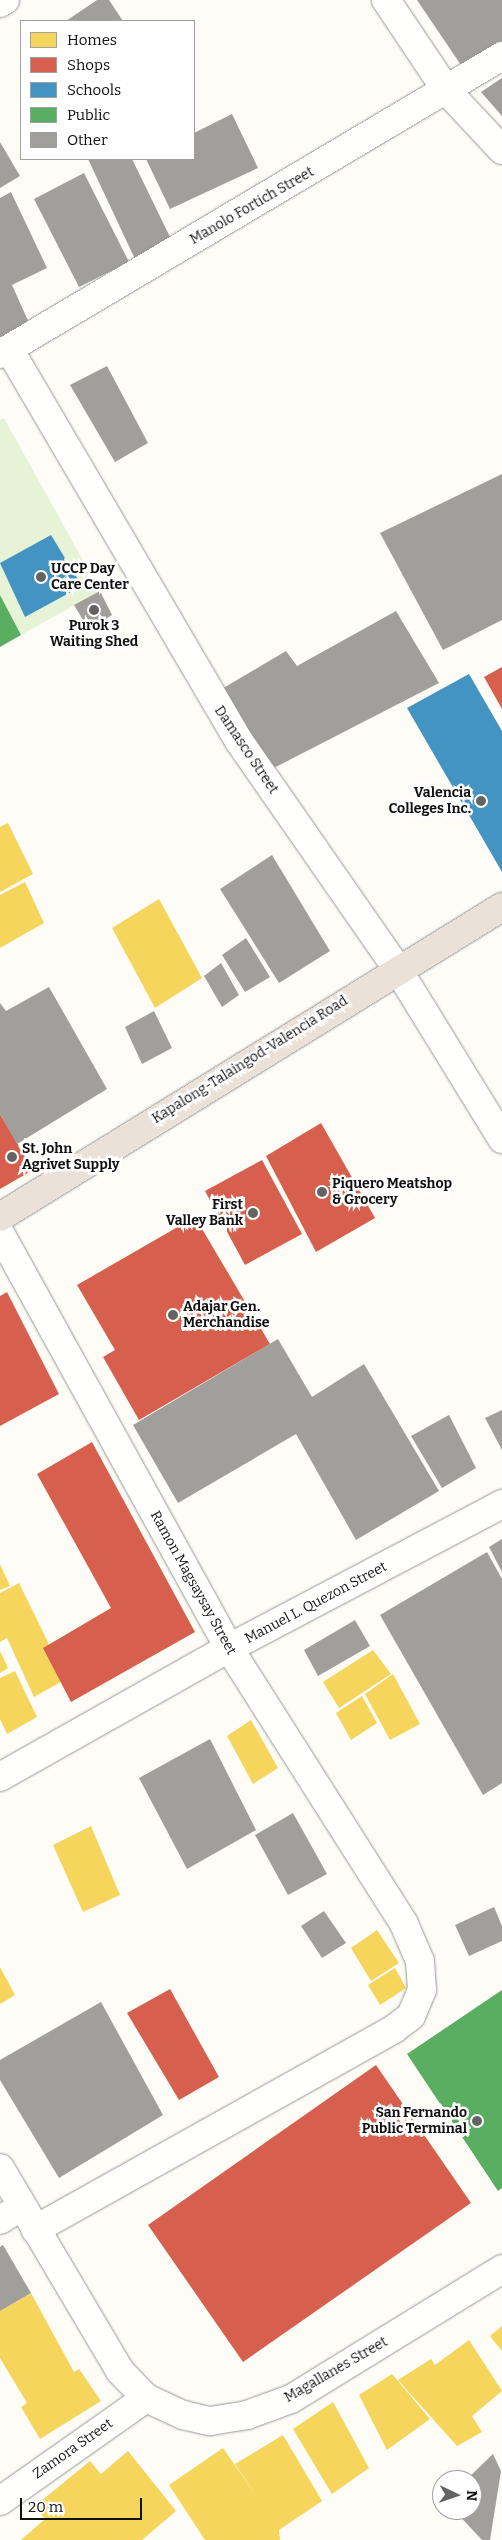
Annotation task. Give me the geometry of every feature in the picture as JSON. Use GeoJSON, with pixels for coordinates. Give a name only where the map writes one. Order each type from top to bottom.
{"type":"FeatureCollection","features":[{"type":"Feature","properties":{"kind":"highway","name":"Kapalong-Talaingod-Valencia Road"},"geometry":{"type":"LineString","coordinates":[[0,1217],[397,968],[502,908]]}},
{"type":"Feature","properties":{"kind":"street"},"geometry":{"type":"LineString","coordinates":[[0,3],[5,0]]}},
{"type":"Feature","properties":{"kind":"street"},"geometry":{"type":"LineString","coordinates":[[386,0],[447,91],[502,150]]}},
{"type":"Feature","properties":{"kind":"street","name":"Manolo Fortich Street"},"geometry":{"type":"LineString","coordinates":[[4,352],[447,91],[502,56]]}},
{"type":"Feature","properties":{"kind":"street","name":"Damasco Street"},"geometry":{"type":"LineString","coordinates":[[4,352],[239,741],[397,968],[502,1139]]}},
{"type":"Feature","properties":{"kind":"street","name":"Ramon Magsaysay Street"},"geometry":{"type":"LineString","coordinates":[[0,1232],[229,1648],[404,1924],[420,1962],[422,1990],[411,2016],[35,2230]]}},
{"type":"Feature","properties":{"kind":"street","name":"Manuel L. Quezon Street"},"geometry":{"type":"LineString","coordinates":[[0,1777],[229,1648],[502,1504]]}},
{"type":"Feature","properties":{"kind":"street","name":"Magallanes Street"},"geometry":{"type":"LineString","coordinates":[[0,2168],[10,2214],[35,2230],[96,2336],[120,2372],[146,2398],[183,2415],[210,2421],[247,2415],[291,2399],[502,2269]]}},
{"type":"Feature","properties":{"kind":"street","name":"Zamora Street"},"geometry":{"type":"LineString","coordinates":[[0,2501],[146,2398]]}},
{"type":"Feature","properties":{"kind":"green space"},"geometry":{"type":"Polygon","coordinates":[[[4,418],[100,591],[21,635],[0,595],[0,420],[4,418]]]}},
{"type":"Feature","properties":{"kind":"building: Homes"},"geometry":{"type":"Polygon","coordinates":[[[8,823],[33,874],[0,892],[0,827],[8,823]]]}},
{"type":"Feature","properties":{"kind":"building: Homes"},"geometry":{"type":"Polygon","coordinates":[[[25,882],[44,923],[0,948],[0,895],[25,882]]]}},
{"type":"Feature","properties":{"kind":"building: Homes"},"geometry":{"type":"Polygon","coordinates":[[[159,899],[202,978],[155,1008],[112,928],[159,899]]]}},
{"type":"Feature","properties":{"kind":"building: Homes"},"geometry":{"type":"Polygon","coordinates":[[[0,1564],[10,1586],[0,1590],[0,1564]]]}},
{"type":"Feature","properties":{"kind":"building: Homes"},"geometry":{"type":"Polygon","coordinates":[[[19,1583],[66,1679],[34,1697],[7,1638],[0,1642],[0,1593],[19,1583]]]}},
{"type":"Feature","properties":{"kind":"building: Homes"},"geometry":{"type":"Polygon","coordinates":[[[373,1650],[391,1674],[339,1708],[323,1682],[373,1650]]]}},
{"type":"Feature","properties":{"kind":"building: Homes"},"geometry":{"type":"Polygon","coordinates":[[[0,1651],[8,1668],[0,1673],[0,1651]]]}},
{"type":"Feature","properties":{"kind":"building: Homes"},"geometry":{"type":"Polygon","coordinates":[[[15,1671],[37,1717],[7,1734],[0,1719],[0,1678],[15,1671]]]}},
{"type":"Feature","properties":{"kind":"building: Homes"},"geometry":{"type":"Polygon","coordinates":[[[393,1674],[420,1724],[390,1740],[365,1694],[393,1674]]]}},
{"type":"Feature","properties":{"kind":"building: Homes"},"geometry":{"type":"Polygon","coordinates":[[[362,1696],[377,1723],[351,1740],[336,1713],[362,1696]]]}},
{"type":"Feature","properties":{"kind":"building: Homes"},"geometry":{"type":"Polygon","coordinates":[[[251,1720],[278,1768],[253,1784],[227,1736],[251,1720]]]}},
{"type":"Feature","properties":{"kind":"building: Homes"},"geometry":{"type":"Polygon","coordinates":[[[91,1826],[120,1895],[83,1912],[53,1845],[91,1826]]]}},
{"type":"Feature","properties":{"kind":"building: Homes"},"geometry":{"type":"Polygon","coordinates":[[[377,1930],[399,1963],[371,1981],[351,1948],[377,1930]]]}},
{"type":"Feature","properties":{"kind":"building: Homes"},"geometry":{"type":"Polygon","coordinates":[[[0,1967],[15,1995],[0,2004],[0,1967]]]}},
{"type":"Feature","properties":{"kind":"building: Homes"},"geometry":{"type":"Polygon","coordinates":[[[395,1968],[406,1988],[380,2005],[368,1985],[395,1968]]]}},
{"type":"Feature","properties":{"kind":"building: Homes"},"geometry":{"type":"Polygon","coordinates":[[[31,2293],[74,2372],[79,2369],[101,2401],[40,2439],[21,2407],[27,2403],[0,2358],[0,2311],[31,2293]]]}},
{"type":"Feature","properties":{"kind":"building: Homes"},"geometry":{"type":"Polygon","coordinates":[[[502,2326],[502,2351],[490,2336],[502,2326]]]}},
{"type":"Feature","properties":{"kind":"building: Homes"},"geometry":{"type":"Polygon","coordinates":[[[469,2340],[502,2391],[472,2416],[482,2432],[457,2446],[398,2380],[431,2359],[435,2365],[469,2340]]]}},
{"type":"Feature","properties":{"kind":"building: Homes"},"geometry":{"type":"Polygon","coordinates":[[[392,2374],[430,2419],[387,2450],[359,2395],[392,2374]]]}},
{"type":"Feature","properties":{"kind":"building: Homes"},"geometry":{"type":"Polygon","coordinates":[[[333,2402],[369,2468],[332,2494],[293,2429],[333,2402]]]}},
{"type":"Feature","properties":{"kind":"building: Homes"},"geometry":{"type":"Polygon","coordinates":[[[283,2435],[322,2501],[279,2530],[280,2540],[205,2540],[169,2485],[223,2448],[257,2497],[235,2464],[283,2435]]]}},
{"type":"Feature","properties":{"kind":"building: Homes"},"geometry":{"type":"Polygon","coordinates":[[[128,2451],[176,2511],[142,2540],[21,2540],[45,2519],[35,2506],[90,2461],[101,2474],[128,2451]]]}},
{"type":"Feature","properties":{"kind":"building: Shops"},"geometry":{"type":"Polygon","coordinates":[[[502,667],[502,709],[484,677],[502,667]]]}},
{"type":"Feature","properties":{"kind":"building: Shops","name":"St. John Agrivet Supply"},"geometry":{"type":"Polygon","coordinates":[[[0,1114],[33,1170],[0,1189],[0,1114]]]}},
{"type":"Feature","properties":{"kind":"building: Shops","name":"Piquero Meatshop & Grocery"},"geometry":{"type":"Polygon","coordinates":[[[321,1123],[375,1218],[316,1252],[266,1156],[321,1123]]]}},
{"type":"Feature","properties":{"kind":"building: Shops","name":"First Valley Bank"},"geometry":{"type":"Polygon","coordinates":[[[262,1160],[302,1234],[245,1265],[205,1191],[262,1160]]]}},
{"type":"Feature","properties":{"kind":"building: Shops","name":"Adajar Gen. Merchandise"},"geometry":{"type":"Polygon","coordinates":[[[195,1217],[270,1344],[139,1420],[103,1357],[115,1350],[77,1285],[195,1217]]]}},
{"type":"Feature","properties":{"kind":"building: Shops"},"geometry":{"type":"Polygon","coordinates":[[[7,1292],[59,1394],[0,1426],[0,1296],[7,1292]]]}},
{"type":"Feature","properties":{"kind":"building: Shops"},"geometry":{"type":"Polygon","coordinates":[[[92,1442],[195,1632],[71,1702],[43,1648],[111,1608],[37,1474],[92,1442]]]}},
{"type":"Feature","properties":{"kind":"building: Shops"},"geometry":{"type":"Polygon","coordinates":[[[170,1989],[219,2077],[179,2100],[127,2013],[170,1989]]]}},
{"type":"Feature","properties":{"kind":"building: Shops"},"geometry":{"type":"Polygon","coordinates":[[[376,2065],[471,2203],[243,2362],[148,2225],[376,2065]]]}},
{"type":"Feature","properties":{"kind":"building: Schools","name":"UCCP Day Care Center"},"geometry":{"type":"Polygon","coordinates":[[[51,535],[82,586],[25,617],[0,563],[51,535]]]}},
{"type":"Feature","properties":{"kind":"building: Schools","name":"Valencia Colleges Inc."},"geometry":{"type":"Polygon","coordinates":[[[469,674],[502,731],[502,872],[407,708],[469,674]]]}},
{"type":"Feature","properties":{"kind":"building: Public"},"geometry":{"type":"Polygon","coordinates":[[[0,595],[21,635],[0,647],[0,595]]]}},
{"type":"Feature","properties":{"kind":"building: Public","name":"San Fernando Public Terminal"},"geometry":{"type":"Polygon","coordinates":[[[502,1990],[502,2188],[498,2191],[407,2054],[502,1990]]]}},
{"type":"Feature","properties":{"kind":"building: Other"},"geometry":{"type":"Polygon","coordinates":[[[97,0],[109,0],[122,20],[67,20],[97,0]]]}},
{"type":"Feature","properties":{"kind":"building: Other"},"geometry":{"type":"Polygon","coordinates":[[[417,0],[502,0],[502,50],[467,74],[417,0]]]}},
{"type":"Feature","properties":{"kind":"building: Other"},"geometry":{"type":"Polygon","coordinates":[[[502,78],[502,116],[481,92],[502,78]]]}},
{"type":"Feature","properties":{"kind":"building: Other"},"geometry":{"type":"Polygon","coordinates":[[[232,114],[258,168],[170,209],[146,160],[195,160],[195,132],[232,114]]]}},
{"type":"Feature","properties":{"kind":"building: Other"},"geometry":{"type":"Polygon","coordinates":[[[0,142],[20,176],[0,188],[0,142]]]}},
{"type":"Feature","properties":{"kind":"building: Other"},"geometry":{"type":"Polygon","coordinates":[[[88,160],[132,160],[172,241],[135,259],[88,160]]]}},
{"type":"Feature","properties":{"kind":"building: Other"},"geometry":{"type":"Polygon","coordinates":[[[84,173],[129,262],[79,287],[34,199],[84,173]]]}},
{"type":"Feature","properties":{"kind":"building: Other"},"geometry":{"type":"Polygon","coordinates":[[[11,192],[47,268],[12,285],[30,325],[0,339],[0,198],[11,192]]]}},
{"type":"Feature","properties":{"kind":"building: Other"},"geometry":{"type":"Polygon","coordinates":[[[107,366],[148,443],[115,462],[70,385],[107,366]]]}},
{"type":"Feature","properties":{"kind":"building: Other"},"geometry":{"type":"Polygon","coordinates":[[[502,474],[502,620],[443,650],[380,533],[502,474]]]}},
{"type":"Feature","properties":{"kind":"building: Other","name":"Purok 3 Waiting Shed"},"geometry":{"type":"Polygon","coordinates":[[[100,591],[112,615],[89,630],[74,605],[100,591]]]}},
{"type":"Feature","properties":{"kind":"building: Other"},"geometry":{"type":"Polygon","coordinates":[[[396,611],[439,683],[266,772],[220,690],[286,651],[297,666],[396,611]]]}},
{"type":"Feature","properties":{"kind":"building: Other"},"geometry":{"type":"Polygon","coordinates":[[[272,855],[330,951],[279,983],[220,889],[272,855]]]}},
{"type":"Feature","properties":{"kind":"building: Other"},"geometry":{"type":"Polygon","coordinates":[[[246,938],[270,977],[245,992],[222,955],[246,938]]]}},
{"type":"Feature","properties":{"kind":"building: Other"},"geometry":{"type":"Polygon","coordinates":[[[221,963],[239,995],[222,1007],[204,976],[221,963]]]}},
{"type":"Feature","properties":{"kind":"building: Other"},"geometry":{"type":"Polygon","coordinates":[[[49,987],[107,1089],[17,1144],[0,1114],[0,1003],[6,1011],[49,987]]]}},
{"type":"Feature","properties":{"kind":"building: Other"},"geometry":{"type":"Polygon","coordinates":[[[154,1011],[172,1048],[142,1064],[125,1027],[154,1011]]]}},
{"type":"Feature","properties":{"kind":"building: Other"},"geometry":{"type":"Polygon","coordinates":[[[278,1339],[312,1397],[364,1364],[439,1491],[356,1540],[296,1434],[178,1503],[133,1425],[278,1339]]]}},
{"type":"Feature","properties":{"kind":"building: Other"},"geometry":{"type":"Polygon","coordinates":[[[502,1410],[502,1450],[485,1418],[502,1410]]]}},
{"type":"Feature","properties":{"kind":"building: Other"},"geometry":{"type":"Polygon","coordinates":[[[449,1415],[476,1468],[442,1488],[411,1436],[449,1415]]]}},
{"type":"Feature","properties":{"kind":"building: Other"},"geometry":{"type":"Polygon","coordinates":[[[502,1539],[502,1572],[489,1547],[502,1539]]]}},
{"type":"Feature","properties":{"kind":"building: Other"},"geometry":{"type":"Polygon","coordinates":[[[487,1552],[502,1579],[502,1783],[483,1795],[380,1615],[487,1552]]]}},
{"type":"Feature","properties":{"kind":"building: Other"},"geometry":{"type":"Polygon","coordinates":[[[355,1620],[370,1646],[318,1676],[304,1650],[355,1620]]]}},
{"type":"Feature","properties":{"kind":"building: Other"},"geometry":{"type":"Polygon","coordinates":[[[210,1739],[256,1830],[187,1869],[139,1778],[210,1739]]]}},
{"type":"Feature","properties":{"kind":"building: Other"},"geometry":{"type":"Polygon","coordinates":[[[293,1813],[327,1874],[288,1895],[255,1835],[293,1813]]]}},
{"type":"Feature","properties":{"kind":"building: Other"},"geometry":{"type":"Polygon","coordinates":[[[494,1907],[502,1926],[502,1941],[469,1956],[455,1925],[494,1907]]]}},
{"type":"Feature","properties":{"kind":"building: Other"},"geometry":{"type":"Polygon","coordinates":[[[324,1911],[346,1943],[322,1958],[301,1926],[324,1911]]]}},
{"type":"Feature","properties":{"kind":"building: Other"},"geometry":{"type":"Polygon","coordinates":[[[101,2002],[163,2115],[59,2178],[0,2080],[0,2060],[101,2002]]]}},
{"type":"Feature","properties":{"kind":"building: Other"},"geometry":{"type":"Polygon","coordinates":[[[3,2245],[31,2293],[0,2311],[0,2247],[3,2245]]]}},
{"type":"Feature","properties":{"kind":"building: Other"},"geometry":{"type":"Polygon","coordinates":[[[493,2454],[501,2471],[490,2540],[482,2540],[463,2520],[482,2520],[482,2470],[476,2470],[493,2454]]]}},
{"type":"Feature","properties":{"kind":"place","name":"UCCP Day Care Center"},"geometry":{"type":"Point","coordinates":[41,577]}},
{"type":"Feature","properties":{"kind":"place","name":"Purok 3 Waiting Shed"},"geometry":{"type":"Point","coordinates":[94,610]}},
{"type":"Feature","properties":{"kind":"place","name":"Valencia Colleges Inc."},"geometry":{"type":"Point","coordinates":[481,801]}},
{"type":"Feature","properties":{"kind":"place","name":"St. John Agrivet Supply"},"geometry":{"type":"Point","coordinates":[12,1157]}},
{"type":"Feature","properties":{"kind":"place","name":"Piquero Meatshop & Grocery"},"geometry":{"type":"Point","coordinates":[322,1192]}},
{"type":"Feature","properties":{"kind":"place","name":"First Valley Bank"},"geometry":{"type":"Point","coordinates":[253,1213]}},
{"type":"Feature","properties":{"kind":"place","name":"Adajar Gen. Merchandise"},"geometry":{"type":"Point","coordinates":[173,1315]}},
{"type":"Feature","properties":{"kind":"place","name":"San Fernando Public Terminal"},"geometry":{"type":"Point","coordinates":[477,2121]}}]}
